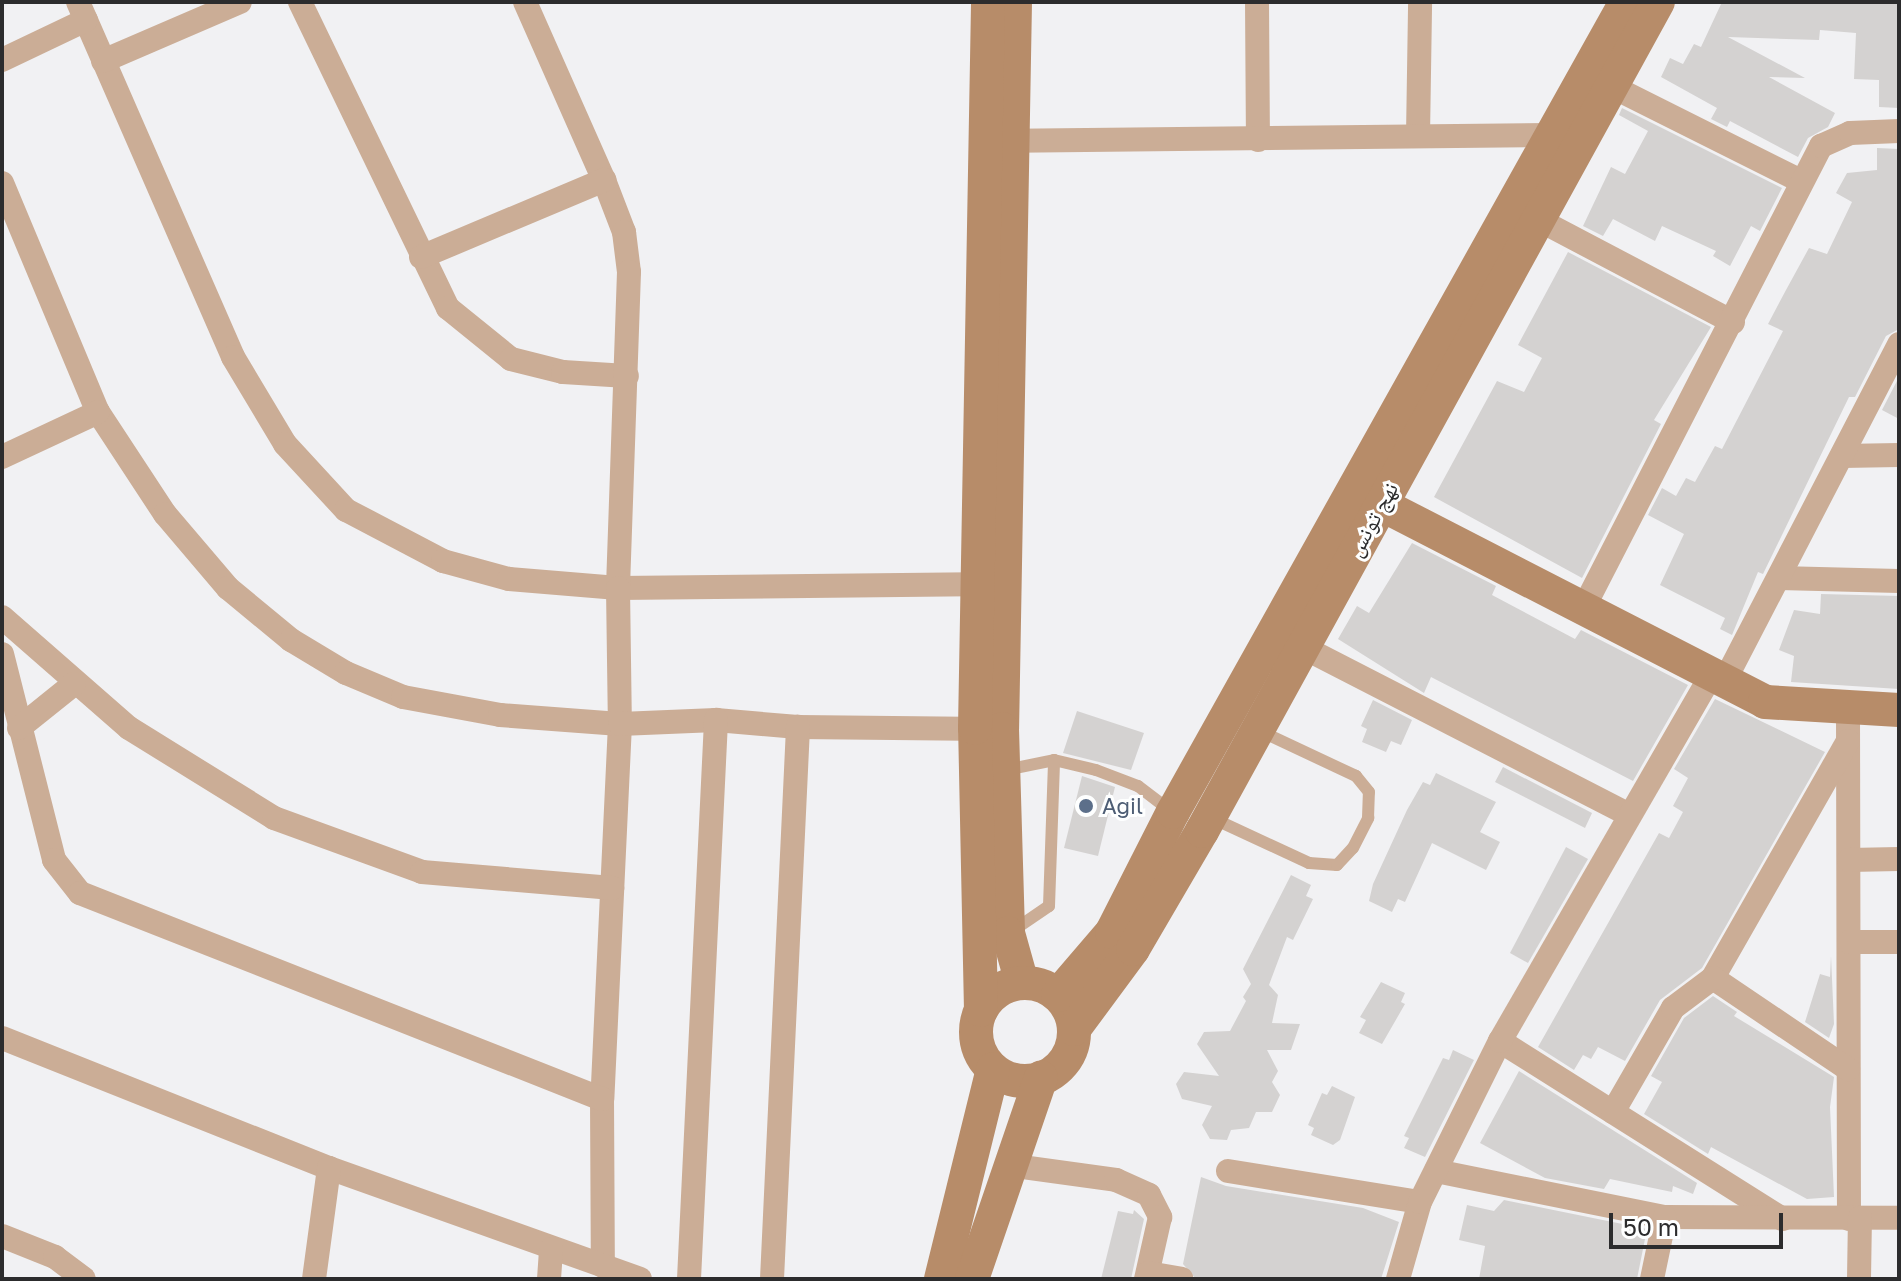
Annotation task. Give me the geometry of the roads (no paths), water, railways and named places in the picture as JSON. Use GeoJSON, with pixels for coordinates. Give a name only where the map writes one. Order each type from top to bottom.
{"type":"FeatureCollection","features":[{"type":"Feature","properties":{"kind":"street"},"geometry":{"type":"LineString","coordinates":[[103,61],[240,2]]}},
{"type":"Feature","properties":{"kind":"street"},"geometry":{"type":"LineString","coordinates":[[300,2],[448,308],[511,359],[563,372],[627,376]]}},
{"type":"Feature","properties":{"kind":"street"},"geometry":{"type":"LineString","coordinates":[[525,2],[604,180],[624,232],[629,272],[618,588],[620,724],[602,1099],[603,1266]]}},
{"type":"Feature","properties":{"kind":"street"},"geometry":{"type":"LineString","coordinates":[[988,2],[1000,141]]}},
{"type":"Feature","properties":{"kind":"street"},"geometry":{"type":"LineString","coordinates":[[1015,2],[1000,141],[992,584],[978,1048],[993,1069],[1015,1080],[1041,1078]]}},
{"type":"Feature","properties":{"kind":"street"},"geometry":{"type":"LineString","coordinates":[[1257,2],[1258,140]]}},
{"type":"Feature","properties":{"kind":"street"},"geometry":{"type":"LineString","coordinates":[[1418,136],[1420,2]]}},
{"type":"Feature","properties":{"kind":"street","name":"نهج تونس"},"geometry":{"type":"LineString","coordinates":[[1599,81],[1626,2]]}},
{"type":"Feature","properties":{"kind":"street","name":"نهج تونس"},"geometry":{"type":"LineString","coordinates":[[1074,1029],[1133,949],[1192,821],[1288,640],[1599,81],[1658,2]]}},
{"type":"Feature","properties":{"kind":"street"},"geometry":{"type":"LineString","coordinates":[[2,60],[82,11],[233,357],[285,444],[346,510],[443,561],[509,579],[618,588],[992,584]]}},
{"type":"Feature","properties":{"kind":"street"},"geometry":{"type":"LineString","coordinates":[[1599,81],[1801,181]]}},
{"type":"Feature","properties":{"kind":"street"},"geometry":{"type":"LineString","coordinates":[[1583,609],[1821,146],[1834,137],[1899,131]]}},
{"type":"Feature","properties":{"kind":"street"},"geometry":{"type":"LineString","coordinates":[[1000,141],[1418,136],[1565,141]]}},
{"type":"Feature","properties":{"kind":"street"},"geometry":{"type":"LineString","coordinates":[[421,257],[604,180]]}},
{"type":"Feature","properties":{"kind":"street"},"geometry":{"type":"LineString","coordinates":[[2,183],[11,226],[98,412],[165,514],[228,588],[291,640],[346,673],[403,697],[500,715],[620,724],[716,720],[798,727],[988,729]]}},
{"type":"Feature","properties":{"kind":"street"},"geometry":{"type":"LineString","coordinates":[[1526,213],[1733,322]]}},
{"type":"Feature","properties":{"kind":"street"},"geometry":{"type":"LineString","coordinates":[[1398,1279],[1420,1202],[1500,1041],[1629,815],[1779,578],[1899,344]]}},
{"type":"Feature","properties":{"kind":"street"},"geometry":{"type":"LineString","coordinates":[[2,457],[98,412]]}},
{"type":"Feature","properties":{"kind":"street"},"geometry":{"type":"LineString","coordinates":[[1842,456],[1899,455]]}},
{"type":"Feature","properties":{"kind":"street"},"geometry":{"type":"LineString","coordinates":[[1367,497],[1717,680],[1765,702],[1849,724],[1899,710]]}},
{"type":"Feature","properties":{"kind":"street"},"geometry":{"type":"LineString","coordinates":[[1779,578],[1899,581]]}},
{"type":"Feature","properties":{"kind":"street"},"geometry":{"type":"LineString","coordinates":[[2,617],[74,684],[176,761],[274,818],[352,851],[422,872],[612,888]]}},
{"type":"Feature","properties":{"kind":"street"},"geometry":{"type":"LineString","coordinates":[[1288,640],[1629,815]]}},
{"type":"Feature","properties":{"kind":"street","name":"نهج تونس"},"geometry":{"type":"LineString","coordinates":[[1058,995],[1112,932],[1257,730],[1288,640]]}},
{"type":"Feature","properties":{"kind":"street"},"geometry":{"type":"LineString","coordinates":[[2,654],[54,860],[80,893],[602,1099]]}},
{"type":"Feature","properties":{"kind":"street"},"geometry":{"type":"LineString","coordinates":[[19,728],[74,684]]}},
{"type":"Feature","properties":{"kind":"street"},"geometry":{"type":"LineString","coordinates":[[689,1279],[716,720]]}},
{"type":"Feature","properties":{"kind":"street"},"geometry":{"type":"LineString","coordinates":[[1849,724],[1848,1069],[1859,1279]]}},
{"type":"Feature","properties":{"kind":"street"},"geometry":{"type":"LineString","coordinates":[[1613,1112],[1673,1008],[1713,978],[1849,724]]}},
{"type":"Feature","properties":{"kind":"street"},"geometry":{"type":"LineString","coordinates":[[772,1279],[798,727]]}},
{"type":"Feature","properties":{"kind":"street"},"geometry":{"type":"LineString","coordinates":[[988,729],[1002,771],[1008,933],[1022,983]]}},
{"type":"Feature","properties":{"kind":"street"},"geometry":{"type":"LineString","coordinates":[[1849,860],[1899,859]]}},
{"type":"Feature","properties":{"kind":"street"},"geometry":{"type":"LineString","coordinates":[[1849,942],[1899,942]]}},
{"type":"Feature","properties":{"kind":"street"},"geometry":{"type":"LineString","coordinates":[[1713,978],[1848,1069]]}},
{"type":"Feature","properties":{"kind":"street"},"geometry":{"type":"LineString","coordinates":[[972,1279],[1008,1165],[1041,1078],[1069,1054],[1074,1029],[1058,995],[1022,983],[998,991],[981,1010]]}},
{"type":"Feature","properties":{"kind":"street"},"geometry":{"type":"LineString","coordinates":[[2,1038],[329,1168],[640,1279]]}},
{"type":"Feature","properties":{"kind":"street"},"geometry":{"type":"LineString","coordinates":[[1500,1041],[1783,1219]]}},
{"type":"Feature","properties":{"kind":"street"},"geometry":{"type":"LineString","coordinates":[[941,1279],[993,1069]]}},
{"type":"Feature","properties":{"kind":"street"},"geometry":{"type":"LineString","coordinates":[[1008,1165],[1138,1186],[1157,1205],[1160,1217],[1147,1276],[1181,1279]]}},
{"type":"Feature","properties":{"kind":"street"},"geometry":{"type":"LineString","coordinates":[[314,1279],[329,1168]]}},
{"type":"Feature","properties":{"kind":"street"},"geometry":{"type":"LineString","coordinates":[[1228,1171],[1420,1202]]}},
{"type":"Feature","properties":{"kind":"street"},"geometry":{"type":"LineString","coordinates":[[1436,1171],[1665,1217],[1899,1218]]}},
{"type":"Feature","properties":{"kind":"street"},"geometry":{"type":"LineString","coordinates":[[1652,1279],[1665,1217]]}},
{"type":"Feature","properties":{"kind":"street"},"geometry":{"type":"LineString","coordinates":[[2,1236],[55,1257],[84,1279]]}},
{"type":"Feature","properties":{"kind":"street"},"geometry":{"type":"LineString","coordinates":[[549,1279],[551,1249]]}},
{"type":"Feature","properties":{"kind":"lane"},"geometry":{"type":"LineString","coordinates":[[1002,771],[1054,760],[1119,777],[1192,821],[1309,863],[1337,865],[1353,848],[1368,818],[1369,792],[1356,776],[1257,730]]}},
{"type":"Feature","properties":{"kind":"lane"},"geometry":{"type":"LineString","coordinates":[[1008,933],[1049,906],[1054,760]]}},
{"type":"Feature","properties":{"kind":"place","name":"Agil"},"geometry":{"type":"Point","coordinates":[1086,806]}}]}
